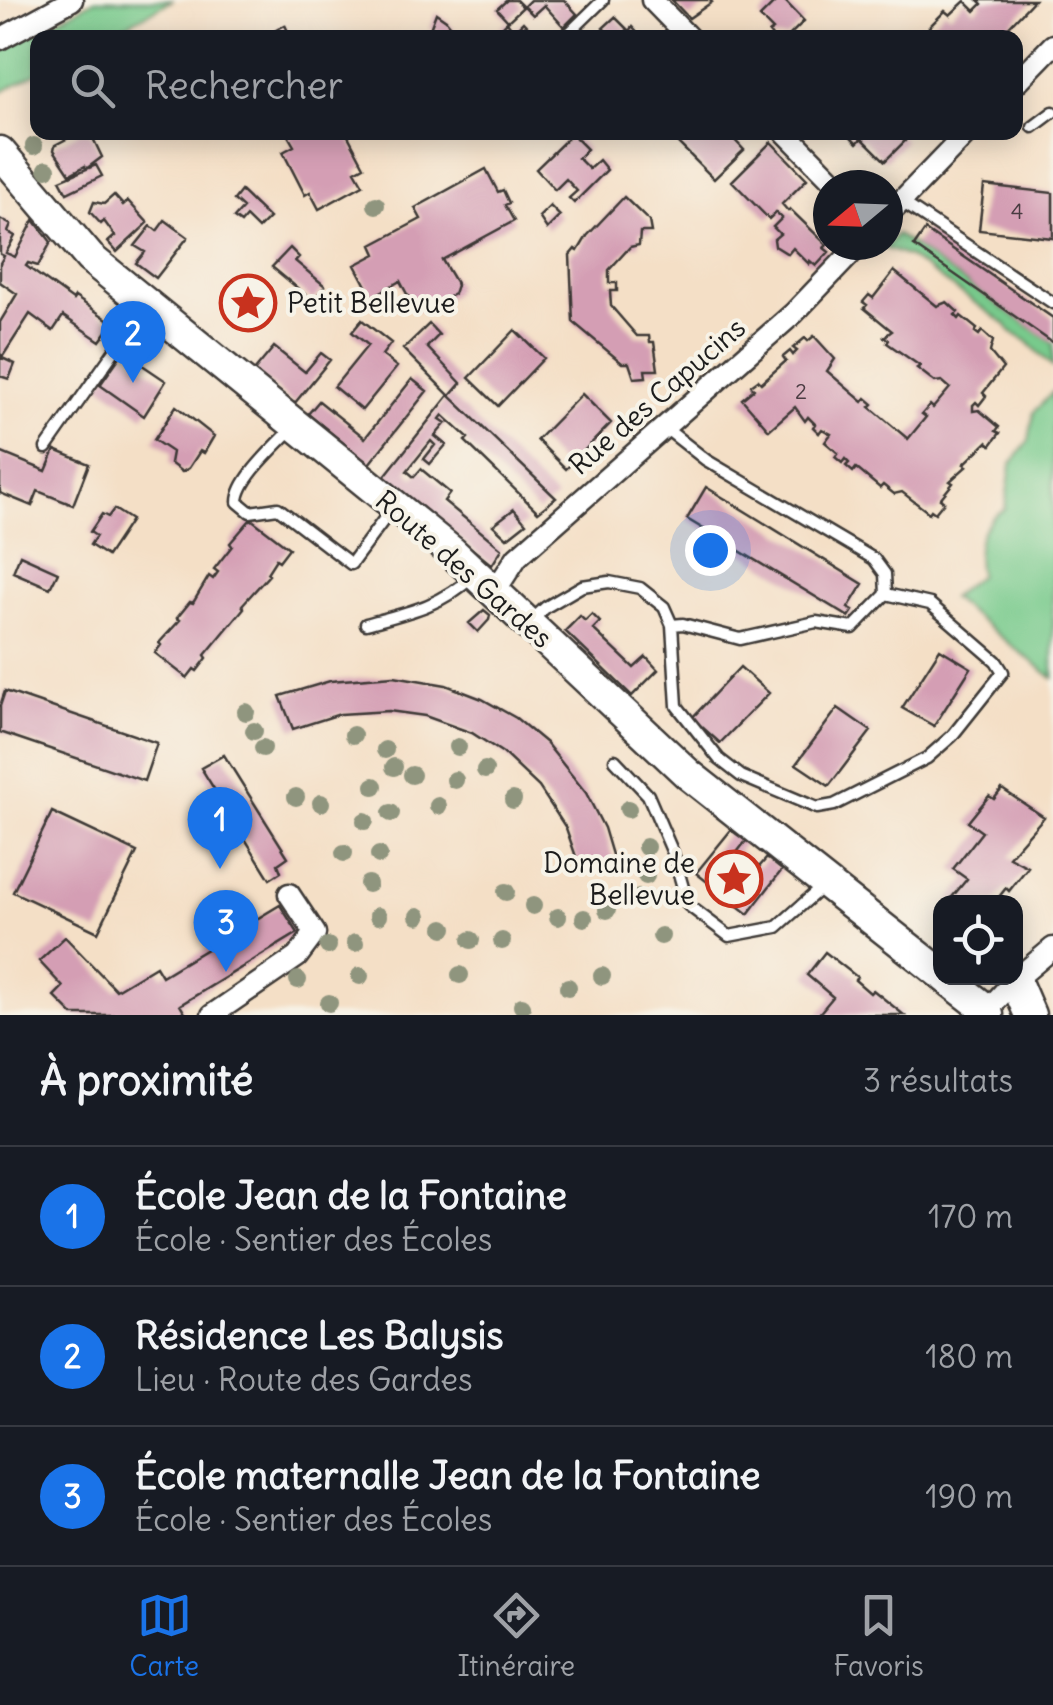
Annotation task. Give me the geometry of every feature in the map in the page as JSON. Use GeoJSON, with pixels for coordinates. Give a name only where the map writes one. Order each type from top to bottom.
{"type":"FeatureCollection","features":[{"type":"Feature","properties":{"kind":"main road","name":"Route des Gardes"},"geometry":{"type":"LineString","coordinates":[[0,152],[90,258],[486,582],[688,774],[933,967]]}},
{"type":"Feature","properties":{"kind":"main road","name":"Route des Gardes"},"geometry":{"type":"LineString","coordinates":[[956,985],[992,1014]]}},
{"type":"Feature","properties":{"kind":"main road"},"geometry":{"type":"LineString","coordinates":[[1017,985],[1030,1015]]}},
{"type":"Feature","properties":{"kind":"street"},"geometry":{"type":"LineString","coordinates":[[0,39],[72,0]]}},
{"type":"Feature","properties":{"kind":"street"},"geometry":{"type":"LineString","coordinates":[[652,0],[681,30]]}},
{"type":"Feature","properties":{"kind":"street"},"geometry":{"type":"LineString","coordinates":[[1023,76],[1053,45]]}},
{"type":"Feature","properties":{"kind":"street"},"geometry":{"type":"LineString","coordinates":[[793,140],[823,170]]}},
{"type":"Feature","properties":{"kind":"street"},"geometry":{"type":"LineString","coordinates":[[903,199],[960,140]]}},
{"type":"Feature","properties":{"kind":"street","name":"Rue des Capucins"},"geometry":{"type":"LineString","coordinates":[[486,582],[794,313],[845,260]]}},
{"type":"Feature","properties":{"kind":"street"},"geometry":{"type":"LineString","coordinates":[[212,1015],[297,957],[315,933],[289,894]]}},
{"type":"Feature","properties":{"kind":"street"},"geometry":{"type":"LineString","coordinates":[[1023,973],[1053,948]]}},
{"type":"Feature","properties":{"kind":"street"},"geometry":{"type":"LineString","coordinates":[[992,1014],[1012,985]]}},
{"type":"Feature","properties":{"kind":"lane"},"geometry":{"type":"LineString","coordinates":[[572,30],[604,0]]}},
{"type":"Feature","properties":{"kind":"lane"},"geometry":{"type":"LineString","coordinates":[[1033,127],[1053,112]]}},
{"type":"Feature","properties":{"kind":"lane"},"geometry":{"type":"LineString","coordinates":[[903,213],[1053,303]]}},
{"type":"Feature","properties":{"kind":"lane"},"geometry":{"type":"LineString","coordinates":[[46,448],[146,306]]}},
{"type":"Feature","properties":{"kind":"lane"},"geometry":{"type":"LineString","coordinates":[[294,426],[238,493],[238,502],[250,512],[278,508],[351,564],[394,505]]}},
{"type":"Feature","properties":{"kind":"lane"},"geometry":{"type":"LineString","coordinates":[[664,427],[706,460],[874,560],[885,574],[886,594],[853,628],[816,622],[740,639],[683,624],[672,625]]}},
{"type":"Feature","properties":{"kind":"lane"},"geometry":{"type":"LineString","coordinates":[[366,624],[430,607],[458,590],[486,582]]}},
{"type":"Feature","properties":{"kind":"lane"},"geometry":{"type":"LineString","coordinates":[[530,623],[546,607],[582,586],[609,582],[640,588],[664,607],[672,625],[677,706],[720,760],[741,776],[817,808],[834,805],[926,758],[952,736],[1003,672],[996,661],[930,604],[886,594]]}},
{"type":"Feature","properties":{"kind":"lane"},"geometry":{"type":"LineString","coordinates":[[615,760],[648,796],[674,853],[688,905],[729,936],[777,927],[826,884]]}},
{"type":"Feature","properties":{"kind":"green space"},"geometry":{"type":"Polygon","coordinates":[[[95,0],[173,0],[116,30],[39,30],[95,0]]]}},
{"type":"Feature","properties":{"kind":"green space"},"geometry":{"type":"Polygon","coordinates":[[[30,35],[30,77],[0,93],[0,51],[30,35]]]}},
{"type":"Feature","properties":{"kind":"green space"},"geometry":{"type":"Polygon","coordinates":[[[903,239],[1053,343],[1053,367],[1007,325],[903,255],[903,239]]]}},
{"type":"Feature","properties":{"kind":"green space"},"geometry":{"type":"Polygon","coordinates":[[[1053,392],[1053,678],[951,598],[979,575],[980,537],[989,521],[1005,509],[1011,465],[1029,440],[1034,412],[1053,392]]]}},
{"type":"Feature","properties":{"kind":"building"},"geometry":{"type":"Polygon","coordinates":[[[507,0],[516,0],[523,7],[508,21],[497,9],[507,0]]]}},
{"type":"Feature","properties":{"kind":"building"},"geometry":{"type":"Polygon","coordinates":[[[530,0],[564,0],[577,14],[564,27],[544,5],[533,15],[524,6],[530,0]]]}},
{"type":"Feature","properties":{"kind":"building"},"geometry":{"type":"Polygon","coordinates":[[[672,0],[710,0],[712,2],[689,18],[672,0]]]}},
{"type":"Feature","properties":{"kind":"building"},"geometry":{"type":"Polygon","coordinates":[[[777,0],[784,0],[804,21],[795,30],[773,30],[760,17],[777,0]]]}},
{"type":"Feature","properties":{"kind":"building"},"geometry":{"type":"Polygon","coordinates":[[[978,0],[1034,0],[1006,30],[929,27],[945,11],[950,15],[965,1],[975,11],[982,4],[978,0]]]}},
{"type":"Feature","properties":{"kind":"building"},"geometry":{"type":"Polygon","coordinates":[[[436,13],[454,30],[434,30],[430,29],[436,13]]]}},
{"type":"Feature","properties":{"kind":"building"},"geometry":{"type":"Polygon","coordinates":[[[615,17],[628,30],[605,30],[615,17]]]}},
{"type":"Feature","properties":{"kind":"building"},"geometry":{"type":"Polygon","coordinates":[[[65,140],[94,140],[102,157],[86,169],[85,166],[70,174],[54,150],[65,140]]]}},
{"type":"Feature","properties":{"kind":"building"},"geometry":{"type":"Polygon","coordinates":[[[291,140],[350,140],[364,166],[355,171],[363,185],[319,209],[310,192],[305,195],[283,152],[294,146],[291,140]]]}},
{"type":"Feature","properties":{"kind":"building"},"geometry":{"type":"Polygon","coordinates":[[[566,140],[578,140],[587,149],[578,158],[589,169],[599,160],[607,170],[574,203],[569,198],[577,191],[566,179],[555,190],[536,169],[566,140]]]}},
{"type":"Feature","properties":{"kind":"building"},"geometry":{"type":"Polygon","coordinates":[[[675,140],[735,140],[744,150],[714,179],[675,140]]]}},
{"type":"Feature","properties":{"kind":"building"},"geometry":{"type":"Polygon","coordinates":[[[864,140],[905,141],[885,161],[864,140]]]}},
{"type":"Feature","properties":{"kind":"building"},"geometry":{"type":"Polygon","coordinates":[[[771,142],[807,179],[782,204],[813,231],[813,260],[822,260],[816,266],[793,248],[788,254],[775,246],[774,239],[780,234],[773,227],[782,218],[776,212],[769,219],[732,181],[771,142]]]}},
{"type":"Feature","properties":{"kind":"building"},"geometry":{"type":"Polygon","coordinates":[[[96,165],[102,176],[67,193],[60,180],[96,165]]]}},
{"type":"Feature","properties":{"kind":"building"},"geometry":{"type":"Polygon","coordinates":[[[486,169],[498,192],[503,190],[509,203],[505,205],[514,221],[442,260],[457,285],[454,294],[423,311],[415,309],[400,281],[372,297],[355,265],[376,254],[372,245],[421,219],[415,208],[486,169]]]}},
{"type":"Feature","properties":{"kind":"building"},"geometry":{"type":"Polygon","coordinates":[[[984,185],[1053,193],[1053,238],[979,230],[984,185]]]}},
{"type":"Feature","properties":{"kind":"building"},"geometry":{"type":"Polygon","coordinates":[[[241,191],[269,218],[258,229],[246,217],[241,223],[234,218],[243,208],[234,200],[241,191]]]}},
{"type":"Feature","properties":{"kind":"building"},"geometry":{"type":"Polygon","coordinates":[[[114,195],[123,205],[128,201],[148,223],[117,252],[108,242],[115,236],[104,221],[101,224],[90,212],[94,202],[104,204],[114,195]]]}},
{"type":"Feature","properties":{"kind":"building"},"geometry":{"type":"Polygon","coordinates":[[[624,197],[649,221],[651,232],[640,232],[639,245],[630,247],[609,270],[609,283],[617,283],[617,291],[610,291],[611,306],[637,336],[649,336],[650,342],[654,342],[658,370],[645,370],[646,377],[634,378],[629,363],[622,363],[573,322],[570,255],[575,249],[578,251],[624,197]]]}},
{"type":"Feature","properties":{"kind":"building"},"geometry":{"type":"Polygon","coordinates":[[[550,206],[560,216],[547,229],[539,217],[550,206]]]}},
{"type":"Feature","properties":{"kind":"building"},"geometry":{"type":"Polygon","coordinates":[[[0,219],[11,225],[8,232],[15,236],[6,253],[15,257],[34,220],[51,242],[38,266],[26,266],[113,323],[100,341],[63,316],[53,331],[30,314],[3,356],[0,354],[0,322],[17,294],[0,282],[4,256],[0,254],[0,219]]]}},
{"type":"Feature","properties":{"kind":"building"},"geometry":{"type":"Polygon","coordinates":[[[165,220],[188,237],[156,278],[136,263],[145,252],[135,246],[151,226],[157,231],[165,220]]]}},
{"type":"Feature","properties":{"kind":"building"},"geometry":{"type":"Polygon","coordinates":[[[925,230],[1053,318],[1053,343],[914,246],[925,230]]]}},
{"type":"Feature","properties":{"kind":"building"},"geometry":{"type":"Polygon","coordinates":[[[290,248],[299,257],[295,261],[325,286],[313,301],[272,267],[290,248]]]}},
{"type":"Feature","properties":{"kind":"building"},"geometry":{"type":"Polygon","coordinates":[[[894,271],[937,306],[947,302],[958,312],[955,315],[977,329],[979,335],[982,331],[993,341],[990,352],[1003,368],[983,393],[986,396],[979,405],[973,405],[973,411],[979,410],[999,427],[996,431],[1000,433],[950,481],[953,483],[935,513],[929,513],[902,492],[894,494],[883,485],[880,488],[856,468],[853,472],[846,466],[849,463],[835,457],[838,453],[825,442],[831,434],[822,429],[819,433],[813,427],[815,424],[808,417],[805,421],[795,407],[769,430],[742,399],[754,389],[751,385],[758,380],[761,383],[786,361],[783,357],[797,351],[793,348],[814,336],[835,359],[827,371],[863,402],[866,398],[873,404],[870,407],[908,439],[926,417],[922,414],[930,405],[933,408],[950,388],[942,381],[935,382],[887,343],[889,340],[884,337],[892,331],[864,308],[867,305],[863,302],[869,295],[873,298],[894,271]]]}},
{"type":"Feature","properties":{"kind":"building"},"geometry":{"type":"Polygon","coordinates":[[[362,320],[391,343],[382,355],[397,367],[362,410],[334,387],[368,345],[352,332],[362,320]]]}},
{"type":"Feature","properties":{"kind":"building"},"geometry":{"type":"Polygon","coordinates":[[[429,324],[439,335],[427,347],[461,383],[450,396],[556,498],[538,512],[443,415],[440,419],[446,423],[435,436],[446,445],[430,464],[424,459],[435,445],[431,441],[407,471],[414,477],[421,469],[450,493],[444,501],[502,549],[492,565],[384,477],[449,395],[403,349],[429,324]]]}},
{"type":"Feature","properties":{"kind":"building"},"geometry":{"type":"Polygon","coordinates":[[[515,330],[544,358],[498,406],[469,378],[515,330]]]}},
{"type":"Feature","properties":{"kind":"building"},"geometry":{"type":"Polygon","coordinates":[[[274,347],[305,372],[321,353],[330,360],[294,404],[254,371],[274,347]]]}},
{"type":"Feature","properties":{"kind":"building"},"geometry":{"type":"Polygon","coordinates":[[[123,352],[166,381],[144,416],[100,385],[123,352]]]}},
{"type":"Feature","properties":{"kind":"building"},"geometry":{"type":"Polygon","coordinates":[[[0,357],[15,364],[9,379],[0,376],[0,357]]]}},
{"type":"Feature","properties":{"kind":"building"},"geometry":{"type":"Polygon","coordinates":[[[412,379],[427,391],[369,464],[308,414],[319,401],[365,438],[412,379]]]}},
{"type":"Feature","properties":{"kind":"building"},"geometry":{"type":"Polygon","coordinates":[[[582,394],[611,423],[566,469],[537,440],[582,394]]]}},
{"type":"Feature","properties":{"kind":"building"},"geometry":{"type":"Polygon","coordinates":[[[176,406],[214,436],[204,453],[200,451],[182,472],[170,463],[172,452],[154,440],[176,406]]]}},
{"type":"Feature","properties":{"kind":"building"},"geometry":{"type":"Polygon","coordinates":[[[55,450],[89,464],[73,505],[38,491],[32,506],[0,493],[0,452],[46,471],[55,450]]]}},
{"type":"Feature","properties":{"kind":"building"},"geometry":{"type":"Polygon","coordinates":[[[706,487],[863,584],[848,608],[853,611],[849,617],[687,519],[706,487]]]}},
{"type":"Feature","properties":{"kind":"building"},"geometry":{"type":"Polygon","coordinates":[[[114,509],[131,520],[107,556],[90,545],[96,536],[90,532],[102,514],[108,517],[114,509]]]}},
{"type":"Feature","properties":{"kind":"building"},"geometry":{"type":"Polygon","coordinates":[[[514,509],[526,523],[507,538],[493,525],[514,509]]]}},
{"type":"Feature","properties":{"kind":"building"},"geometry":{"type":"Polygon","coordinates":[[[251,519],[289,548],[279,561],[276,559],[269,575],[242,605],[244,608],[205,655],[207,658],[197,671],[194,669],[187,678],[155,653],[159,643],[193,603],[209,576],[213,579],[218,572],[214,569],[232,546],[230,543],[251,519]]]}},
{"type":"Feature","properties":{"kind":"building"},"geometry":{"type":"Polygon","coordinates":[[[20,555],[58,572],[50,588],[13,572],[20,555]]]}},
{"type":"Feature","properties":{"kind":"building"},"geometry":{"type":"Polygon","coordinates":[[[484,610],[490,615],[489,620],[478,632],[469,623],[484,610]]]}},
{"type":"Feature","properties":{"kind":"building"},"geometry":{"type":"Polygon","coordinates":[[[592,614],[600,622],[593,629],[634,668],[646,657],[658,670],[632,696],[565,631],[580,616],[585,621],[592,614]]]}},
{"type":"Feature","properties":{"kind":"building"},"geometry":{"type":"Polygon","coordinates":[[[940,649],[971,668],[934,726],[902,708],[940,649]]]}},
{"type":"Feature","properties":{"kind":"building"},"geometry":{"type":"Polygon","coordinates":[[[740,667],[769,693],[720,743],[692,718],[740,667]]]}},
{"type":"Feature","properties":{"kind":"building"},"geometry":{"type":"Polygon","coordinates":[[[394,676],[446,685],[482,699],[516,718],[546,743],[586,793],[604,828],[615,865],[582,874],[566,828],[539,787],[503,753],[472,733],[425,716],[389,711],[340,714],[293,729],[280,696],[330,681],[394,676]]]}},
{"type":"Feature","properties":{"kind":"building"},"geometry":{"type":"Polygon","coordinates":[[[5,691],[157,743],[144,781],[0,732],[0,706],[5,691]]]}},
{"type":"Feature","properties":{"kind":"building"},"geometry":{"type":"Polygon","coordinates":[[[838,708],[871,731],[829,786],[796,764],[838,708]]]}},
{"type":"Feature","properties":{"kind":"building"},"geometry":{"type":"Polygon","coordinates":[[[224,755],[288,857],[278,864],[281,872],[270,879],[201,768],[224,755]]]}},
{"type":"Feature","properties":{"kind":"building"},"geometry":{"type":"Polygon","coordinates":[[[1002,789],[1044,817],[1009,857],[1028,867],[1009,891],[1006,888],[1000,895],[954,895],[967,879],[953,869],[982,832],[968,822],[989,796],[994,799],[1002,789]]]}},
{"type":"Feature","properties":{"kind":"building"},"geometry":{"type":"Polygon","coordinates":[[[52,812],[137,852],[98,932],[13,892],[52,812]]]}},
{"type":"Feature","properties":{"kind":"building"},"geometry":{"type":"Polygon","coordinates":[[[731,830],[746,841],[738,851],[759,867],[767,858],[782,870],[748,914],[696,873],[731,830]]]}},
{"type":"Feature","properties":{"kind":"building"},"geometry":{"type":"Polygon","coordinates":[[[280,905],[298,933],[180,1005],[186,1015],[73,1015],[54,996],[63,987],[39,961],[65,937],[116,990],[156,966],[162,976],[280,905]]]}},
{"type":"Feature","properties":{"kind":"building"},"geometry":{"type":"Polygon","coordinates":[[[825,952],[857,977],[855,980],[870,993],[873,990],[904,1015],[818,1015],[833,997],[807,975],[825,952]]]}},
{"type":"Feature","properties":{"kind":"place","name":"Petit Bellevue"},"geometry":{"type":"Point","coordinates":[248,303]}},
{"type":"Feature","properties":{"kind":"place","name":"Résidence Les Balysis"},"geometry":{"type":"Point","coordinates":[133,383]}},
{"type":"Feature","properties":{"kind":"place","name":"École Jean de la Fontaine"},"geometry":{"type":"Point","coordinates":[220,869]}},
{"type":"Feature","properties":{"kind":"place","name":"Domaine de Bellevue"},"geometry":{"type":"Point","coordinates":[734,879]}},
{"type":"Feature","properties":{"kind":"place","name":"École maternalle Jean de la Fontaine"},"geometry":{"type":"Point","coordinates":[226,972]}}]}
